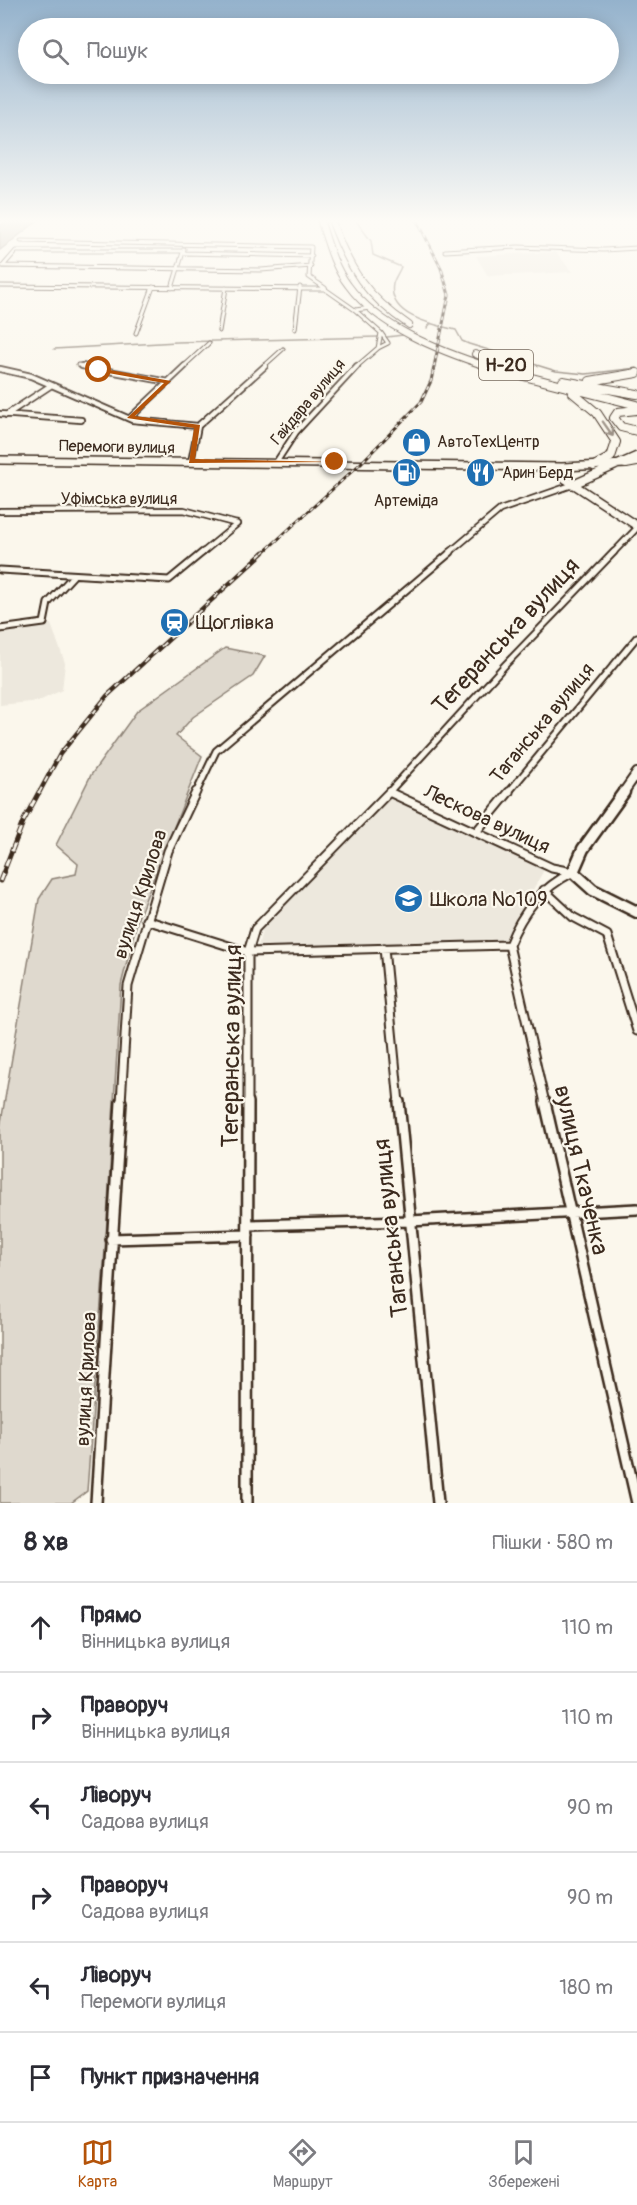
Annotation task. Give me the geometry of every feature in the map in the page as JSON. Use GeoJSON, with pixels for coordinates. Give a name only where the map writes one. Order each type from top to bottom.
{"type":"FeatureCollection","features":[{"type":"Feature","properties":{"kind":"main road","name":"Н-20"},"geometry":{"type":"LineString","coordinates":[[353,292],[398,327],[452,352],[493,368],[637,408]]}},
{"type":"Feature","properties":{"kind":"main road","name":"Н-20"},"geometry":{"type":"LineString","coordinates":[[368,292],[398,318],[427,335],[489,359],[563,381],[637,394]]}},
{"type":"Feature","properties":{"kind":"main road"},"geometry":{"type":"LineString","coordinates":[[563,381],[607,380],[637,373]]}},
{"type":"Feature","properties":{"kind":"main road"},"geometry":{"type":"LineString","coordinates":[[637,378],[631,383],[637,394]]}},
{"type":"Feature","properties":{"kind":"main road"},"geometry":{"type":"LineString","coordinates":[[574,381],[637,394]]}},
{"type":"Feature","properties":{"kind":"main road"},"geometry":{"type":"LineString","coordinates":[[544,383],[573,393],[637,408]]}},
{"type":"Feature","properties":{"kind":"main road"},"geometry":{"type":"LineString","coordinates":[[573,393],[597,413],[616,442],[611,457],[594,466]]}},
{"type":"Feature","properties":{"kind":"main road"},"geometry":{"type":"LineString","coordinates":[[637,408],[618,412],[614,418],[621,427],[637,431]]}},
{"type":"Feature","properties":{"kind":"main road"},"geometry":{"type":"LineString","coordinates":[[626,464],[637,456]]}},
{"type":"Feature","properties":{"kind":"main road","name":"Перемоги вулиця"},"geometry":{"type":"LineString","coordinates":[[0,460],[276,461],[546,467],[626,464]]}},
{"type":"Feature","properties":{"kind":"main road"},"geometry":{"type":"LineString","coordinates":[[572,485],[637,462]]}},
{"type":"Feature","properties":{"kind":"main road"},"geometry":{"type":"LineString","coordinates":[[546,467],[637,527]]}},
{"type":"Feature","properties":{"kind":"main road"},"geometry":{"type":"LineString","coordinates":[[637,773],[583,849],[573,872],[593,890],[637,912]]}},
{"type":"Feature","properties":{"kind":"street"},"geometry":{"type":"LineString","coordinates":[[136,333],[151,292]]}},
{"type":"Feature","properties":{"kind":"street"},"geometry":{"type":"LineString","coordinates":[[219,331],[225,292]]}},
{"type":"Feature","properties":{"kind":"street"},"geometry":{"type":"LineString","coordinates":[[295,329],[299,292]]}},
{"type":"Feature","properties":{"kind":"street"},"geometry":{"type":"LineString","coordinates":[[329,292],[355,310],[381,333],[388,343],[378,348]]}},
{"type":"Feature","properties":{"kind":"street"},"geometry":{"type":"LineString","coordinates":[[355,310],[371,308]]}},
{"type":"Feature","properties":{"kind":"street"},"geometry":{"type":"LineString","coordinates":[[378,348],[381,333]]}},
{"type":"Feature","properties":{"kind":"street"},"geometry":{"type":"LineString","coordinates":[[130,418],[209,343]]}},
{"type":"Feature","properties":{"kind":"street","name":"Гайдара вулиця"},"geometry":{"type":"LineString","coordinates":[[276,461],[296,432],[350,372],[378,348]]}},
{"type":"Feature","properties":{"kind":"street"},"geometry":{"type":"LineString","coordinates":[[191,462],[198,426],[283,350]]}},
{"type":"Feature","properties":{"kind":"street"},"geometry":{"type":"LineString","coordinates":[[78,366],[168,382]]}},
{"type":"Feature","properties":{"kind":"street"},"geometry":{"type":"LineString","coordinates":[[0,369],[31,376],[130,418],[198,426]]}},
{"type":"Feature","properties":{"kind":"street"},"geometry":{"type":"LineString","coordinates":[[3,414],[50,386]]}},
{"type":"Feature","properties":{"kind":"street"},"geometry":{"type":"LineString","coordinates":[[3,414],[81,420]]}},
{"type":"Feature","properties":{"kind":"street","name":"вулиця Крилова"},"geometry":{"type":"LineString","coordinates":[[96,1503],[128,986],[168,851],[216,751],[500,510],[572,485]]}},
{"type":"Feature","properties":{"kind":"street","name":"Уфімська вулиця"},"geometry":{"type":"LineString","coordinates":[[0,511],[184,510],[237,524],[169,580],[73,576]]}},
{"type":"Feature","properties":{"kind":"street","name":"Тегеранська вулиця"},"geometry":{"type":"LineString","coordinates":[[247,1503],[248,952],[255,929],[389,792],[506,664],[637,527]]}},
{"type":"Feature","properties":{"kind":"street"},"geometry":{"type":"LineString","coordinates":[[0,570],[73,576]]}},
{"type":"Feature","properties":{"kind":"street"},"geometry":{"type":"LineString","coordinates":[[0,629],[44,623],[48,603],[73,576]]}},
{"type":"Feature","properties":{"kind":"street","name":"Таганська вулиця"},"geometry":{"type":"LineString","coordinates":[[476,832],[637,637]]}},
{"type":"Feature","properties":{"kind":"street","name":"Лескова вулиця"},"geometry":{"type":"LineString","coordinates":[[389,792],[552,868],[573,872]]}},
{"type":"Feature","properties":{"kind":"street"},"geometry":{"type":"LineString","coordinates":[[146,920],[248,952],[509,945],[520,916],[553,880],[573,872]]}},
{"type":"Feature","properties":{"kind":"street"},"geometry":{"type":"LineString","coordinates":[[544,890],[573,917],[607,935],[637,1031]]}},
{"type":"Feature","properties":{"kind":"street","name":"вулиця Ткаченка"},"geometry":{"type":"LineString","coordinates":[[509,945],[637,1503]]}},
{"type":"Feature","properties":{"kind":"street","name":"Таганська вулиця"},"geometry":{"type":"LineString","coordinates":[[384,948],[438,1503]]}},
{"type":"Feature","properties":{"kind":"street"},"geometry":{"type":"LineString","coordinates":[[111,1239],[637,1209]]}},
{"type":"Feature","properties":{"kind":"shaded area"},"geometry":{"type":"Polygon","coordinates":[[[51,624],[65,663],[62,690],[39,701],[0,705],[0,631],[51,624]]]}},
{"type":"Feature","properties":{"kind":"shaded area"},"geometry":{"type":"Polygon","coordinates":[[[225,648],[265,656],[253,676],[193,717],[176,736],[202,756],[138,918],[121,985],[106,1236],[87,1491],[71,1503],[0,1503],[0,1128],[39,899],[52,879],[76,874],[78,864],[56,845],[91,775],[137,711],[225,648]]]}},
{"type":"Feature","properties":{"kind":"shaded area","name":"Школа №109"},"geometry":{"type":"Polygon","coordinates":[[[390,798],[544,870],[504,941],[258,947],[263,927],[390,798]]]}},
{"type":"Feature","properties":{"kind":"waterway"},"geometry":{"type":"LineString","coordinates":[[393,292],[397,304],[404,311],[431,324]]}},
{"type":"Feature","properties":{"kind":"waterway"},"geometry":{"type":"LineString","coordinates":[[427,328],[431,324]]}},
{"type":"Feature","properties":{"kind":"waterway"},"geometry":{"type":"LineString","coordinates":[[431,324],[456,330],[462,341],[469,344],[556,371],[586,374],[637,368]]}},
{"type":"Feature","properties":{"kind":"waterway"},"geometry":{"type":"LineString","coordinates":[[387,337],[403,335]]}},
{"type":"Feature","properties":{"kind":"waterway"},"geometry":{"type":"LineString","coordinates":[[54,349],[177,342],[378,337]]}},
{"type":"Feature","properties":{"kind":"railway"},"geometry":{"type":"LineString","coordinates":[[263,553],[361,463],[421,402],[431,381],[448,292]]}},
{"type":"Feature","properties":{"kind":"railway"},"geometry":{"type":"LineString","coordinates":[[39,793],[60,754],[107,696],[264,552]]}},
{"type":"Feature","properties":{"kind":"railway"},"geometry":{"type":"LineString","coordinates":[[0,881],[23,822],[39,792]]}},
{"type":"Feature","properties":{"kind":"place","name":"АвтоТехЦентр"},"geometry":{"type":"Point","coordinates":[416,442]}},
{"type":"Feature","properties":{"kind":"place","name":"Артеміда"},"geometry":{"type":"Point","coordinates":[406,473]}},
{"type":"Feature","properties":{"kind":"place","name":"Арин Берд"},"geometry":{"type":"Point","coordinates":[481,473]}},
{"type":"Feature","properties":{"kind":"place","name":"Щоглівка"},"geometry":{"type":"Point","coordinates":[174,622]}},
{"type":"Feature","properties":{"kind":"place","name":"Школа №109"},"geometry":{"type":"Point","coordinates":[409,899]}},
{"type":"Feature","properties":{"kind":"route"},"geometry":{"type":"LineString","coordinates":[[99,370],[168,382],[130,418],[198,426],[191,462],[335,462]]}}]}
